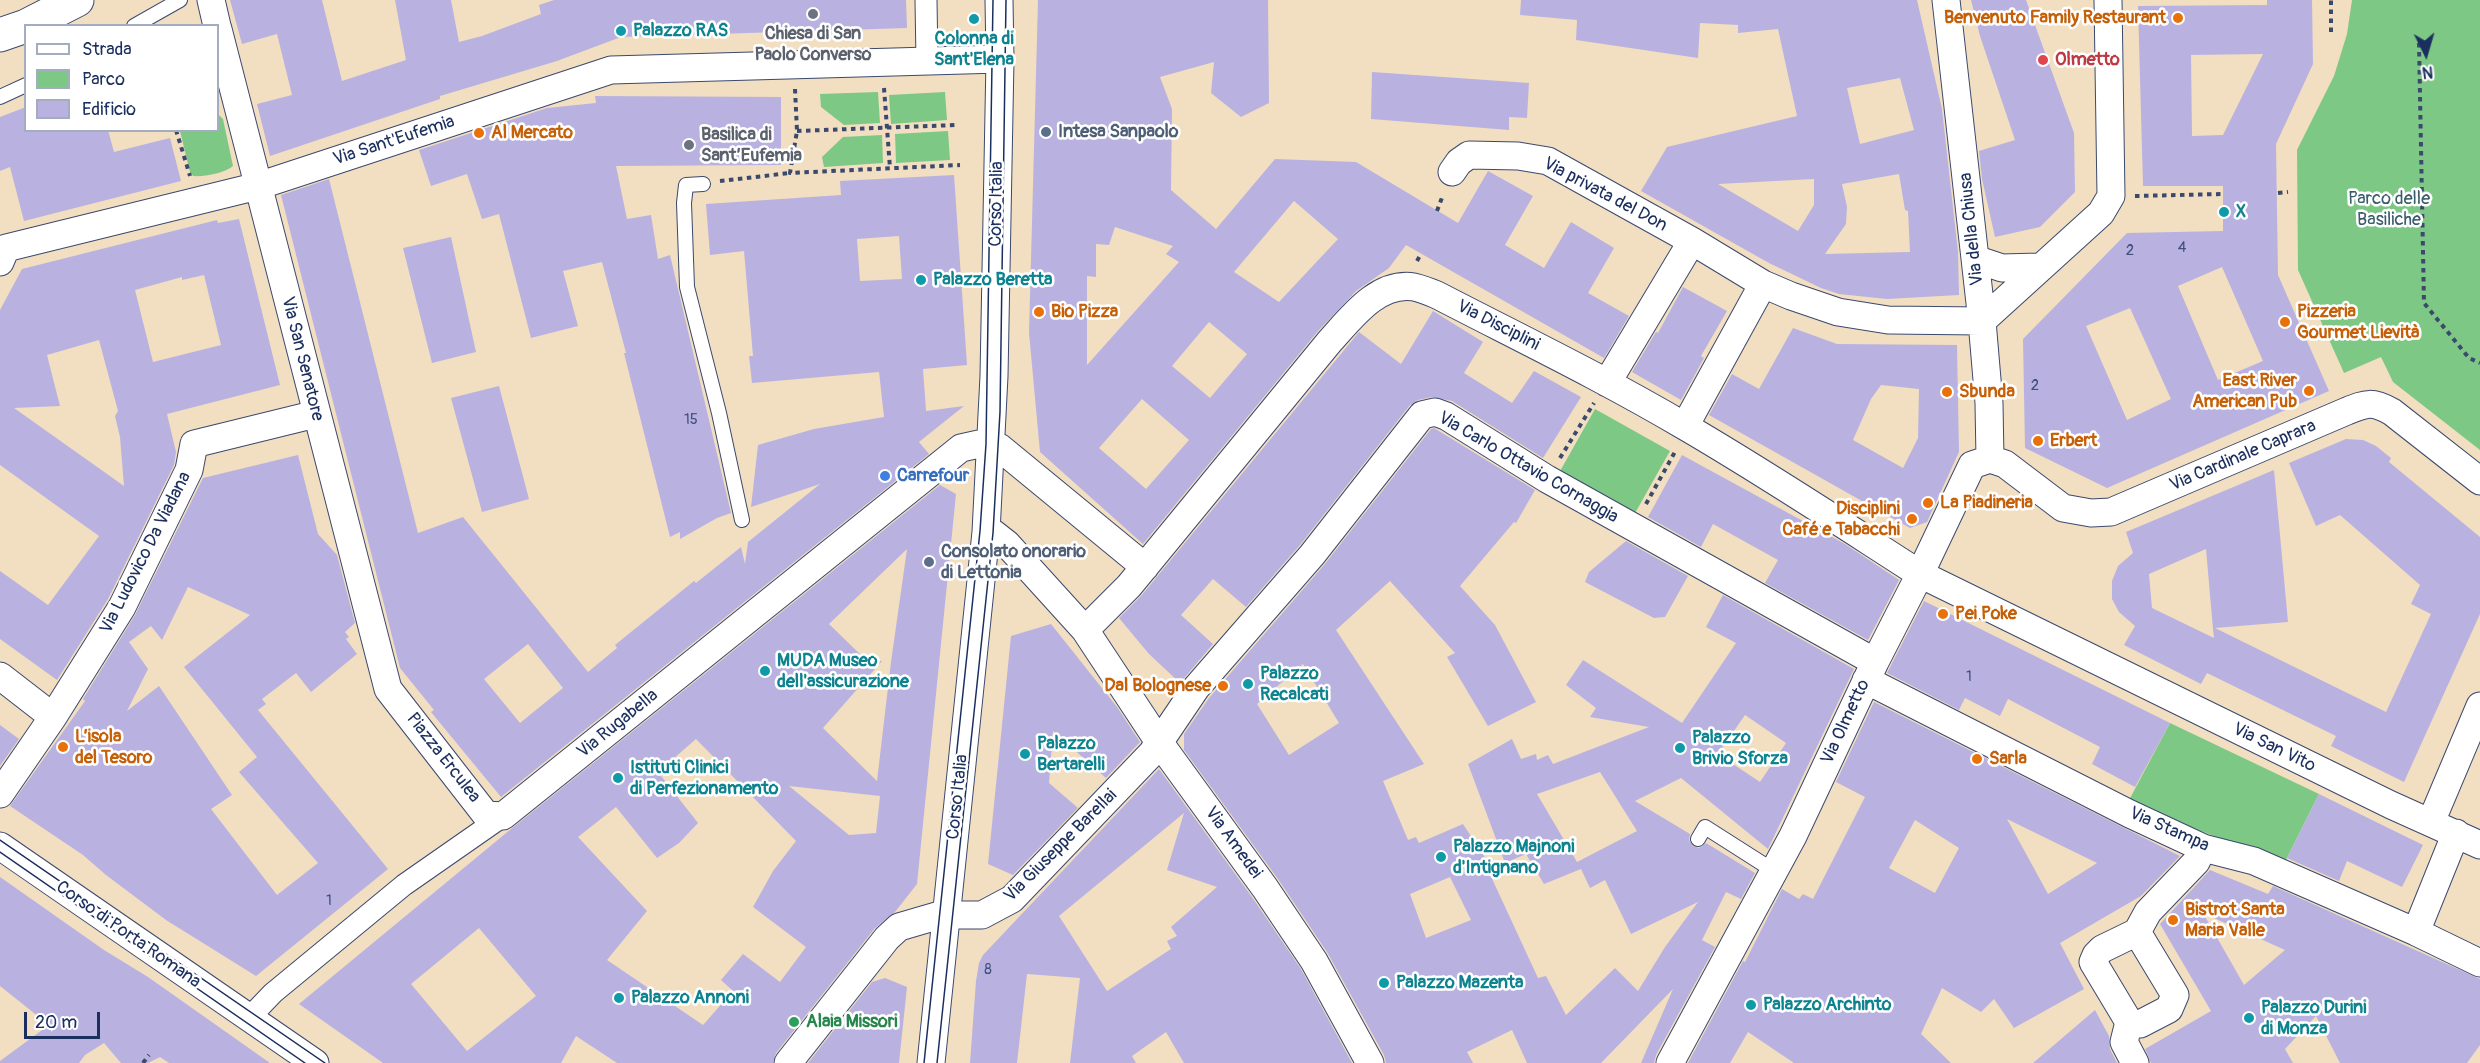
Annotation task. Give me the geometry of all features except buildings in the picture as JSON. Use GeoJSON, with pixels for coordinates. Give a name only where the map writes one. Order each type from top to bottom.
{"type":"FeatureCollection","features":[{"type":"Feature","properties":{"kind":"street"},"geometry":{"type":"LineString","coordinates":[[30,24],[77,0]]}},
{"type":"Feature","properties":{"kind":"street","name":"Via San Senatore"},"geometry":{"type":"LineString","coordinates":[[211,0],[216,24]]}},
{"type":"Feature","properties":{"kind":"street"},"geometry":{"type":"LineString","coordinates":[[926,0],[927,61]]}},
{"type":"Feature","properties":{"kind":"street","name":"Corso Italia"},"geometry":{"type":"LineString","coordinates":[[931,1063],[986,532],[992,445],[1000,59],[999,0]]}},
{"type":"Feature","properties":{"kind":"street","name":"Via della Chiusa"},"geometry":{"type":"LineString","coordinates":[[1946,0],[1982,321],[1989,404],[1990,459]]}},
{"type":"Feature","properties":{"kind":"street"},"geometry":{"type":"LineString","coordinates":[[1982,321],[2101,213],[2111,196],[2108,0]]}},
{"type":"Feature","properties":{"kind":"street"},"geometry":{"type":"LineString","coordinates":[[0,35],[24,27]]}},
{"type":"Feature","properties":{"kind":"street","name":"Via San Senatore"},"geometry":{"type":"LineString","coordinates":[[219,35],[388,689]]}},
{"type":"Feature","properties":{"kind":"street","name":"Via Sant'Eufemia"},"geometry":{"type":"LineString","coordinates":[[3,255],[258,186],[611,70],[790,77],[927,61],[1000,59]]}},
{"type":"Feature","properties":{"kind":"street","name":"Via privata del Don"},"geometry":{"type":"LineString","coordinates":[[1452,172],[1468,155],[1518,156],[1548,161],[1692,241],[1763,284],[1791,296],[1838,312],[1888,320],[1982,321]]}},
{"type":"Feature","properties":{"kind":"street"},"geometry":{"type":"LineString","coordinates":[[1607,383],[1692,241]]}},
{"type":"Feature","properties":{"kind":"street"},"geometry":{"type":"LineString","coordinates":[[1975,259],[2002,268],[2039,267]]}},
{"type":"Feature","properties":{"kind":"street"},"geometry":{"type":"LineString","coordinates":[[1682,437],[1763,284]]}},
{"type":"Feature","properties":{"kind":"street","name":"Via Disciplini"},"geometry":{"type":"LineString","coordinates":[[1085,630],[1145,567],[1330,341],[1364,304],[1384,291],[1412,287],[1437,295],[1607,383],[1682,437],[1881,547],[1920,574]]}},
{"type":"Feature","properties":{"kind":"street","name":"Via Cardinale Caprara"},"geometry":{"type":"LineString","coordinates":[[1990,459],[2005,464],[2063,508],[2091,513],[2110,512],[2347,411],[2377,403],[2392,412],[2480,481]]}},
{"type":"Feature","properties":{"kind":"street","name":"Via Carlo Ottavio Cornaggia"},"geometry":{"type":"LineString","coordinates":[[1159,742],[1196,688],[1312,555],[1422,415],[1435,412],[1446,416],[1528,471],[1870,671]]}},
{"type":"Feature","properties":{"kind":"street","name":"Via Ludovico Da Viadana"},"geometry":{"type":"LineString","coordinates":[[0,794],[53,717],[122,607],[189,470],[194,444],[316,414]]}},
{"type":"Feature","properties":{"kind":"street","name":"Via Rugabella"},"geometry":{"type":"LineString","coordinates":[[249,1018],[273,993],[404,885],[503,816],[961,448],[979,444],[992,445]]}},
{"type":"Feature","properties":{"kind":"street"},"geometry":{"type":"LineString","coordinates":[[992,445],[999,447],[1018,461],[1145,567]]}},
{"type":"Feature","properties":{"kind":"street","name":"Via Olmetto"},"geometry":{"type":"LineString","coordinates":[[1670,1063],[1774,871],[1972,465],[1990,459]]}},
{"type":"Feature","properties":{"kind":"street","name":"Via Amedei"},"geometry":{"type":"LineString","coordinates":[[986,532],[993,533],[1007,544],[1085,630],[1159,742],[1314,960],[1370,1063]]}},
{"type":"Feature","properties":{"kind":"street","name":"Via San Vito"},"geometry":{"type":"LineString","coordinates":[[1920,574],[2391,806],[2468,839]]}},
{"type":"Feature","properties":{"kind":"street","name":"Via Stampa"},"geometry":{"type":"LineString","coordinates":[[1870,671],[2130,814],[2203,848],[2254,861],[2416,932],[2477,953]]}},
{"type":"Feature","properties":{"kind":"street"},"geometry":{"type":"LineString","coordinates":[[0,676],[53,717]]}},
{"type":"Feature","properties":{"kind":"street","name":"Piazza Erculea"},"geometry":{"type":"LineString","coordinates":[[388,689],[486,814],[503,816]]}},
{"type":"Feature","properties":{"kind":"street"},"geometry":{"type":"LineString","coordinates":[[2431,822],[2480,706]]}},
{"type":"Feature","properties":{"kind":"street","name":"Via Giuseppe Barellai"},"geometry":{"type":"LineString","coordinates":[[788,1063],[887,938],[899,927],[940,915],[982,915],[1012,899],[1152,753],[1159,742]]}},
{"type":"Feature","properties":{"kind":"street"},"geometry":{"type":"LineString","coordinates":[[2416,932],[2468,839]]}},
{"type":"Feature","properties":{"kind":"street","name":"Corso di Porta Romana"},"geometry":{"type":"LineString","coordinates":[[0,846],[315,1063]]}},
{"type":"Feature","properties":{"kind":"street"},"geometry":{"type":"LineString","coordinates":[[2135,1063],[2124,1042],[2128,1022],[2093,963],[2096,955],[2102,949],[2137,932],[2148,912],[2196,862],[2203,848]]}},
{"type":"Feature","properties":{"kind":"street"},"geometry":{"type":"LineString","coordinates":[[2128,1022],[2140,1024],[2169,1009],[2175,995],[2137,932]]}},
{"type":"Feature","properties":{"kind":"lane"},"geometry":{"type":"LineString","coordinates":[[138,24],[180,0]]}},
{"type":"Feature","properties":{"kind":"lane"},"geometry":{"type":"LineString","coordinates":[[0,97],[24,86]]}},
{"type":"Feature","properties":{"kind":"lane"},"geometry":{"type":"LineString","coordinates":[[703,184],[686,185],[684,203],[687,287],[719,412],[741,520]]}},
{"type":"Feature","properties":{"kind":"lane"},"geometry":{"type":"LineString","coordinates":[[1698,839],[1705,827],[1774,871]]}},
{"type":"Feature","properties":{"kind":"path"},"geometry":{"type":"LineString","coordinates":[[2331,0],[2331,32]]}},
{"type":"Feature","properties":{"kind":"path"},"geometry":{"type":"LineString","coordinates":[[2419,43],[2424,303],[2469,358],[2480,363]]}},
{"type":"Feature","properties":{"kind":"path"},"geometry":{"type":"LineString","coordinates":[[790,77],[797,131],[790,172]]}},
{"type":"Feature","properties":{"kind":"path"},"geometry":{"type":"LineString","coordinates":[[884,86],[890,168]]}},
{"type":"Feature","properties":{"kind":"path"},"geometry":{"type":"LineString","coordinates":[[797,131],[956,125]]}},
{"type":"Feature","properties":{"kind":"path"},"geometry":{"type":"LineString","coordinates":[[177,132],[192,182]]}},
{"type":"Feature","properties":{"kind":"path"},"geometry":{"type":"LineString","coordinates":[[703,184],[790,172],[960,165]]}},
{"type":"Feature","properties":{"kind":"path"},"geometry":{"type":"LineString","coordinates":[[2278,193],[2288,192]]}},
{"type":"Feature","properties":{"kind":"path"},"geometry":{"type":"LineString","coordinates":[[2132,196],[2223,194]]}},
{"type":"Feature","properties":{"kind":"path"},"geometry":{"type":"LineString","coordinates":[[1417,261],[1421,254]]}},
{"type":"Feature","properties":{"kind":"path"},"geometry":{"type":"LineString","coordinates":[[1570,442],[1607,383]]}},
{"type":"Feature","properties":{"kind":"path"},"geometry":{"type":"LineString","coordinates":[[1641,514],[1682,437]]}},
{"type":"Feature","properties":{"kind":"path"},"geometry":{"type":"LineString","coordinates":[[143,1063],[149,1055]]}},
{"type":"Feature","properties":{"kind":"green space","name":"Parco delle Basiliche"},"geometry":{"type":"Polygon","coordinates":[[[2352,0],[2480,0],[2480,450],[2393,382],[2381,357],[2344,373],[2298,270],[2297,150],[2334,76],[2347,34],[2352,0]]]}},
{"type":"Feature","properties":{"kind":"green space"},"geometry":{"type":"Polygon","coordinates":[[[878,92],[880,123],[844,125],[821,107],[820,94],[878,92]]]}},
{"type":"Feature","properties":{"kind":"green space"},"geometry":{"type":"Polygon","coordinates":[[[945,92],[947,120],[891,124],[889,95],[945,92]]]}},
{"type":"Feature","properties":{"kind":"green space"},"geometry":{"type":"Polygon","coordinates":[[[219,115],[223,119],[233,166],[225,171],[203,176],[193,176],[180,132],[219,132],[219,115]]]}},
{"type":"Feature","properties":{"kind":"green space"},"geometry":{"type":"Polygon","coordinates":[[[948,131],[950,160],[896,163],[895,134],[948,131]]]}},
{"type":"Feature","properties":{"kind":"green space"},"geometry":{"type":"Polygon","coordinates":[[[882,135],[883,163],[824,167],[822,157],[843,137],[882,135]]]}},
{"type":"Feature","properties":{"kind":"green space"},"geometry":{"type":"Polygon","coordinates":[[[1595,409],[1670,451],[1634,515],[1559,473],[1595,409]]]}},
{"type":"Feature","properties":{"kind":"green space"},"geometry":{"type":"Polygon","coordinates":[[[2170,723],[2319,794],[2286,860],[2244,848],[2128,802],[2170,723]]]}},
{"type":"Feature","properties":{"kind":"tram line"},"geometry":{"type":"LineString","coordinates":[[924,1063],[980,531],[986,444],[993,0]]}},
{"type":"Feature","properties":{"kind":"tram line"},"geometry":{"type":"LineString","coordinates":[[937,1063],[993,533],[1000,412],[1006,0]]}},
{"type":"Feature","properties":{"kind":"tram line"},"geometry":{"type":"LineString","coordinates":[[0,840],[325,1063]]}},
{"type":"Feature","properties":{"kind":"tram line"},"geometry":{"type":"LineString","coordinates":[[0,852],[305,1063]]}},
{"type":"Feature","properties":{"kind":"place","name":"Chiesa di San Paolo Converso"},"geometry":{"type":"Point","coordinates":[813,14]}},
{"type":"Feature","properties":{"kind":"place","name":"Benvenuto Family Restaurant"},"geometry":{"type":"Point","coordinates":[2178,18]}},
{"type":"Feature","properties":{"kind":"place","name":"Colonna di Sant'Elena"},"geometry":{"type":"Point","coordinates":[974,19]}},
{"type":"Feature","properties":{"kind":"place","name":"Palazzo RAS"},"geometry":{"type":"Point","coordinates":[621,31]}},
{"type":"Feature","properties":{"kind":"place","name":"Olmetto"},"geometry":{"type":"Point","coordinates":[2043,60]}},
{"type":"Feature","properties":{"kind":"place","name":"Intesa Sanpaolo"},"geometry":{"type":"Point","coordinates":[1046,132]}},
{"type":"Feature","properties":{"kind":"place","name":"Al Mercato"},"geometry":{"type":"Point","coordinates":[479,133]}},
{"type":"Feature","properties":{"kind":"place","name":"Basilica di Sant’Eufemia"},"geometry":{"type":"Point","coordinates":[689,145]}},
{"type":"Feature","properties":{"kind":"place","name":"X"},"geometry":{"type":"Point","coordinates":[2224,212]}},
{"type":"Feature","properties":{"kind":"place","name":"Palazzo Beretta"},"geometry":{"type":"Point","coordinates":[921,280]}},
{"type":"Feature","properties":{"kind":"place","name":"Bio Pizza"},"geometry":{"type":"Point","coordinates":[1039,312]}},
{"type":"Feature","properties":{"kind":"place","name":"Pizzeria Gourmet Lievità"},"geometry":{"type":"Point","coordinates":[2285,322]}},
{"type":"Feature","properties":{"kind":"place","name":"East River American Pub"},"geometry":{"type":"Point","coordinates":[2309,391]}},
{"type":"Feature","properties":{"kind":"place","name":"Sbunda"},"geometry":{"type":"Point","coordinates":[1947,392]}},
{"type":"Feature","properties":{"kind":"place","name":"Erbert"},"geometry":{"type":"Point","coordinates":[2038,441]}},
{"type":"Feature","properties":{"kind":"place","name":"Carrefour"},"geometry":{"type":"Point","coordinates":[885,476]}},
{"type":"Feature","properties":{"kind":"place","name":"La Piadineria"},"geometry":{"type":"Point","coordinates":[1928,503]}},
{"type":"Feature","properties":{"kind":"place","name":"Disciplini Café e Tabacchi"},"geometry":{"type":"Point","coordinates":[1912,519]}},
{"type":"Feature","properties":{"kind":"place","name":"Consolato onorario di Lettonia"},"geometry":{"type":"Point","coordinates":[929,562]}},
{"type":"Feature","properties":{"kind":"place","name":"Pei Poke"},"geometry":{"type":"Point","coordinates":[1943,614]}},
{"type":"Feature","properties":{"kind":"place","name":"MUDA Museo dell'assicurazione"},"geometry":{"type":"Point","coordinates":[765,671]}},
{"type":"Feature","properties":{"kind":"place","name":"Palazzo Recalcati"},"geometry":{"type":"Point","coordinates":[1248,684]}},
{"type":"Feature","properties":{"kind":"place","name":"Dal Bolognese"},"geometry":{"type":"Point","coordinates":[1223,686]}},
{"type":"Feature","properties":{"kind":"place","name":"L’isola del Tesoro"},"geometry":{"type":"Point","coordinates":[63,747]}},
{"type":"Feature","properties":{"kind":"place","name":"Palazzo Brivio Sforza"},"geometry":{"type":"Point","coordinates":[1680,748]}},
{"type":"Feature","properties":{"kind":"place","name":"Palazzo Bertarelli"},"geometry":{"type":"Point","coordinates":[1025,754]}},
{"type":"Feature","properties":{"kind":"place","name":"Sarla"},"geometry":{"type":"Point","coordinates":[1977,759]}},
{"type":"Feature","properties":{"kind":"place","name":"Istituti Clinici di Perfezionamento"},"geometry":{"type":"Point","coordinates":[618,778]}},
{"type":"Feature","properties":{"kind":"place","name":"Palazzo Majnoni d'Intignano"},"geometry":{"type":"Point","coordinates":[1441,857]}},
{"type":"Feature","properties":{"kind":"place","name":"Bistrot Santa Maria Valle"},"geometry":{"type":"Point","coordinates":[2173,920]}},
{"type":"Feature","properties":{"kind":"place","name":"Palazzo Mazenta"},"geometry":{"type":"Point","coordinates":[1384,983]}},
{"type":"Feature","properties":{"kind":"place","name":"Palazzo Annoni"},"geometry":{"type":"Point","coordinates":[619,998]}},
{"type":"Feature","properties":{"kind":"place","name":"Palazzo Archinto"},"geometry":{"type":"Point","coordinates":[1751,1005]}},
{"type":"Feature","properties":{"kind":"place","name":"Palazzo Durini di Monza"},"geometry":{"type":"Point","coordinates":[2249,1018]}},
{"type":"Feature","properties":{"kind":"place","name":"Alaia Missori"},"geometry":{"type":"Point","coordinates":[794,1022]}}]}
